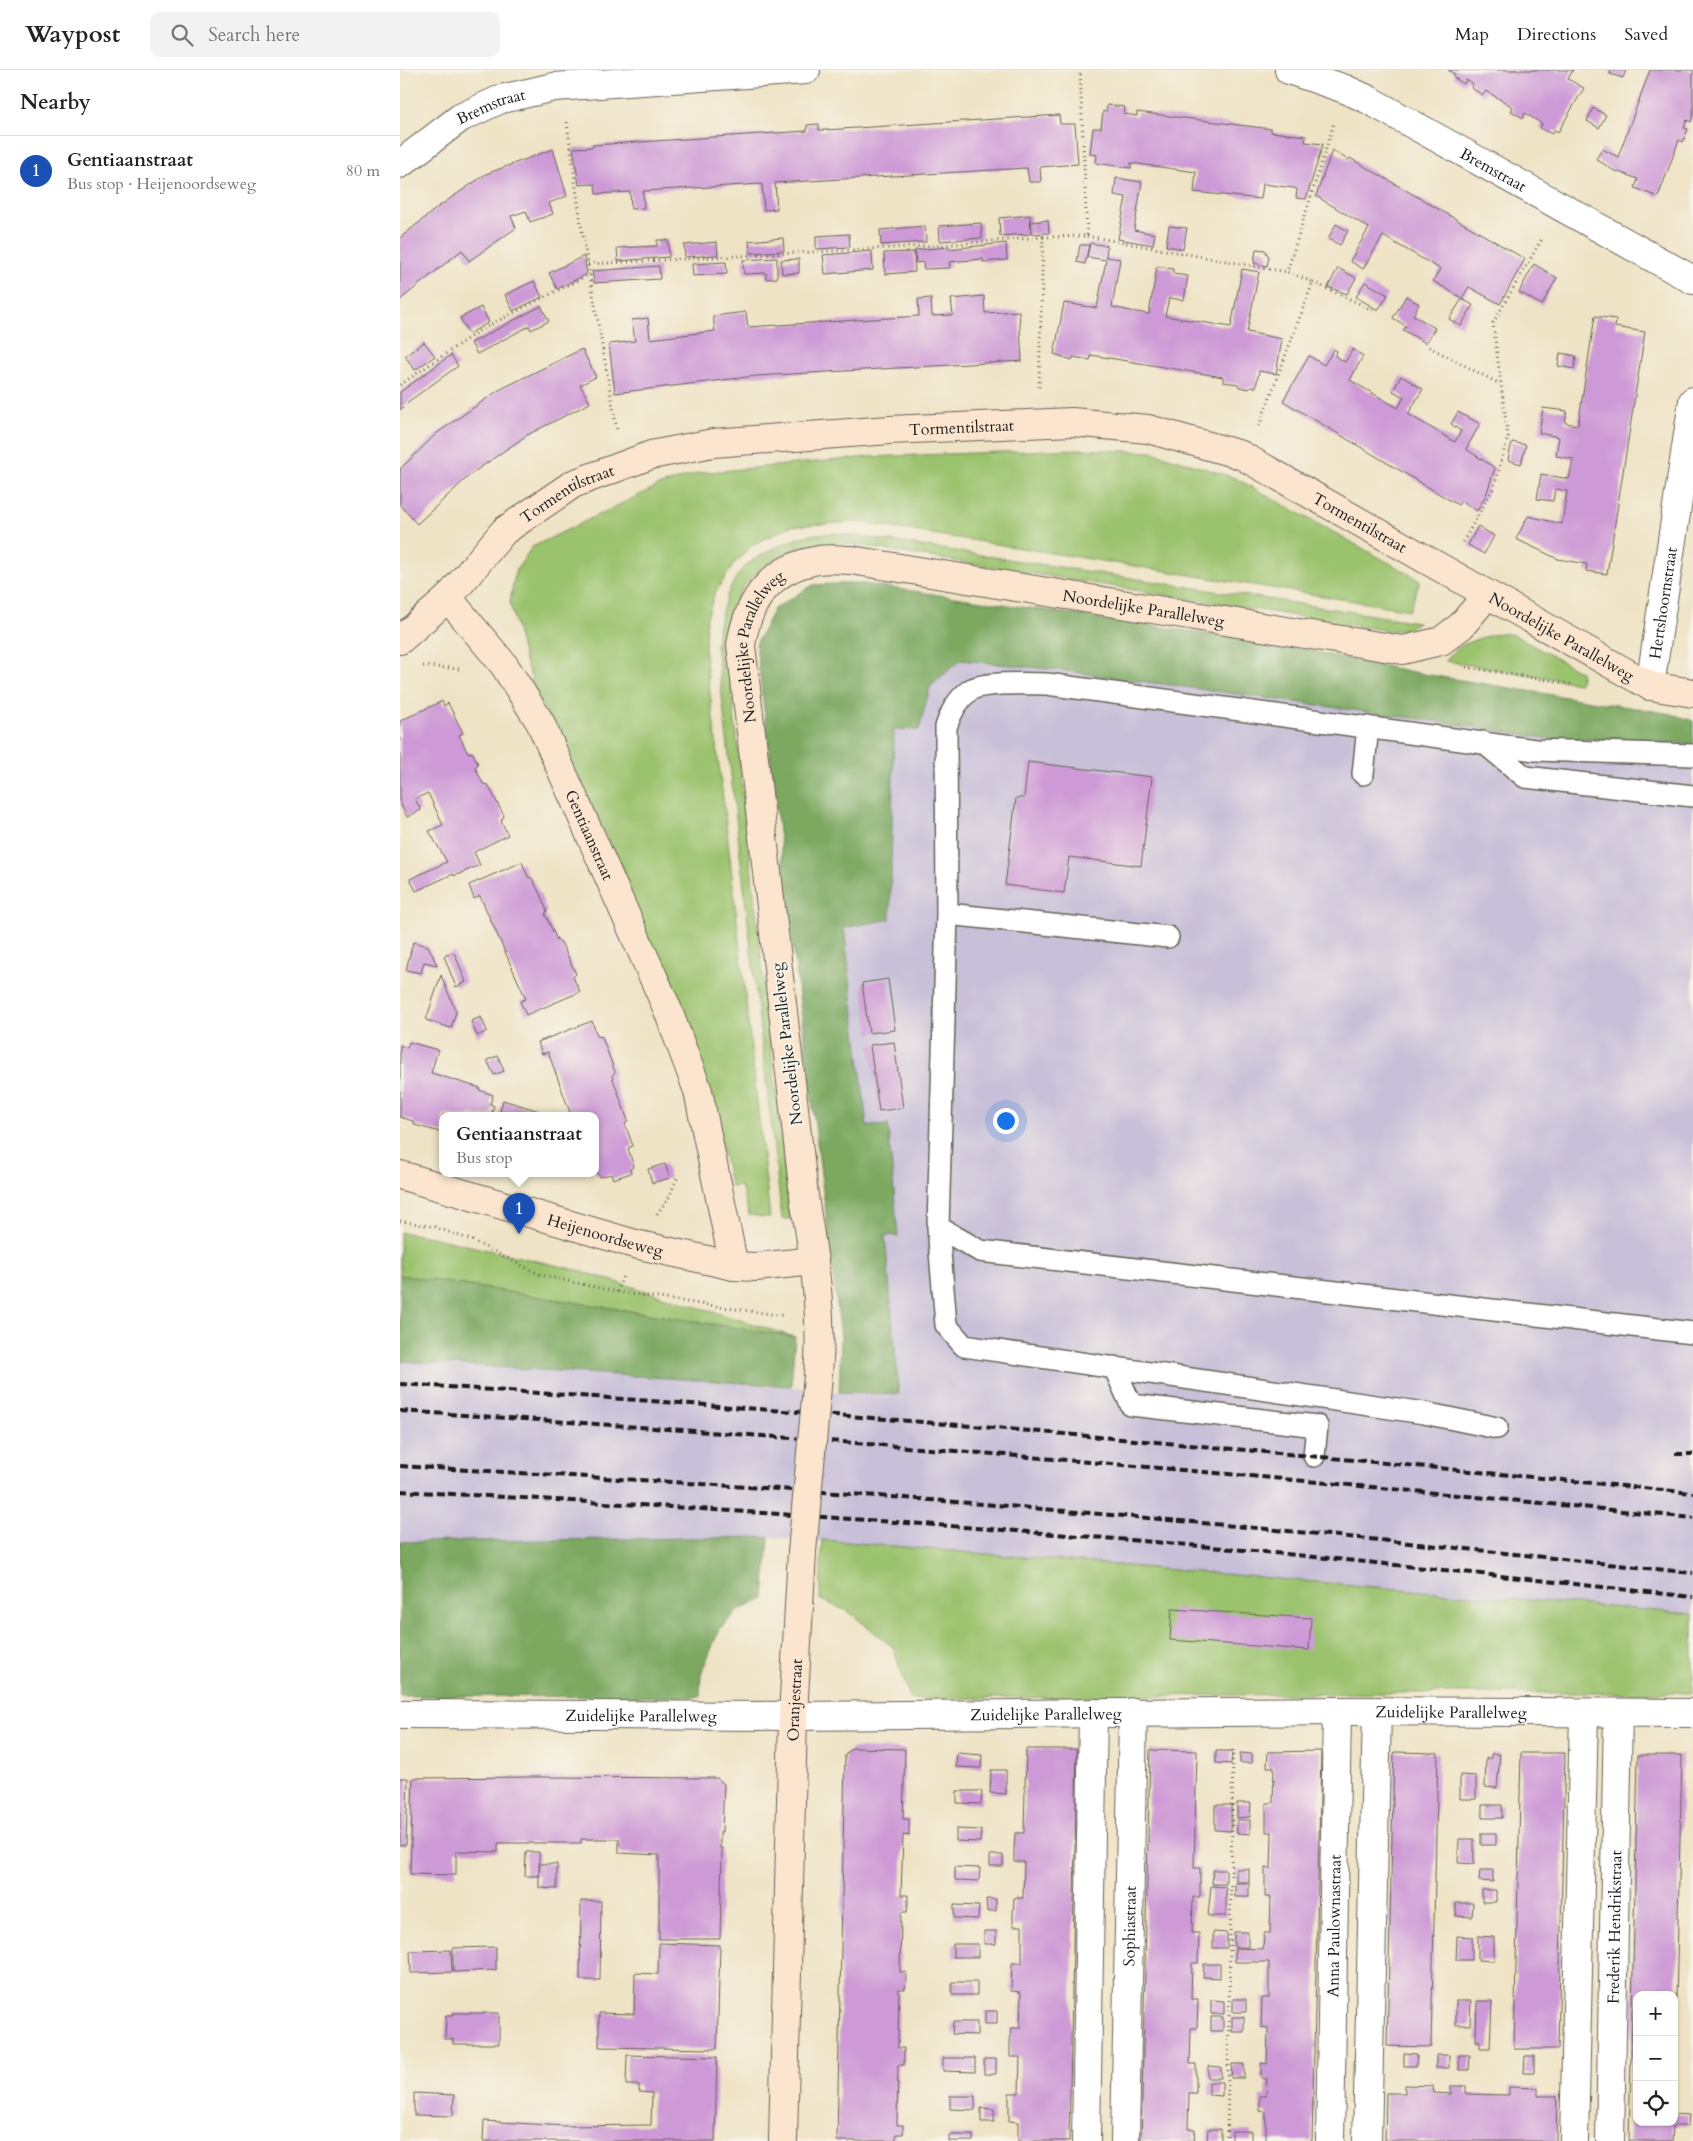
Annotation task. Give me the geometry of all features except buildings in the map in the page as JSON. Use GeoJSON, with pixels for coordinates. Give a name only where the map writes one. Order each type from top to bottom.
{"type":"FeatureCollection","features":[{"type":"Feature","properties":{"kind":"street","name":"Bremstraat"},"geometry":{"type":"LineString","coordinates":[[400,164],[460,118],[501,99],[562,87],[806,70]]}},
{"type":"Feature","properties":{"kind":"street","name":"Bremstraat"},"geometry":{"type":"LineString","coordinates":[[1288,70],[1345,89],[1368,99],[1693,280]]}},
{"type":"Feature","properties":{"kind":"street","name":"Hertshoornstraat"},"geometry":{"type":"LineString","coordinates":[[1650,686],[1688,461],[1693,401]]}},
{"type":"Feature","properties":{"kind":"street","name":"Tormentilstraat"},"geometry":{"type":"LineString","coordinates":[[402,635],[448,598],[504,530],[573,484],[651,455],[713,443],[1038,423],[1072,422],[1148,429],[1247,458],[1487,595]]}},
{"type":"Feature","properties":{"kind":"street","name":"Noordelijke Parallelweg"},"geometry":{"type":"LineString","coordinates":[[814,1261],[805,1204],[742,645],[744,624],[754,605],[768,583],[789,568],[820,560],[851,560],[1403,650],[1440,641],[1460,626],[1487,595],[1650,686],[1693,693]]}},
{"type":"Feature","properties":{"kind":"street","name":"Gentiaanstraat"},"geometry":{"type":"LineString","coordinates":[[448,598],[504,665],[540,722],[667,1008],[698,1091],[734,1266]]}},
{"type":"Feature","properties":{"kind":"street","name":"Heijenoordseweg"},"geometry":{"type":"LineString","coordinates":[[400,1174],[636,1244],[734,1266],[756,1267],[814,1261]]}},
{"type":"Feature","properties":{"kind":"street","name":"Oranjestraat"},"geometry":{"type":"LineString","coordinates":[[783,2141],[793,1716],[802,1552],[818,1376],[820,1321],[814,1261]]}},
{"type":"Feature","properties":{"kind":"street","name":"Zuidelijke Parallelweg"},"geometry":{"type":"LineString","coordinates":[[400,1714],[793,1716],[1337,1711],[1693,1713]]}},
{"type":"Feature","properties":{"kind":"street","name":"Anna Paulownastraat"},"geometry":{"type":"LineString","coordinates":[[1330,2141],[1337,1711]]}},
{"type":"Feature","properties":{"kind":"street","name":"Sophiastraat"},"geometry":{"type":"LineString","coordinates":[[1125,2141],[1133,1712]]}},
{"type":"Feature","properties":{"kind":"street"},"geometry":{"type":"LineString","coordinates":[[1367,2141],[1377,1712]]}},
{"type":"Feature","properties":{"kind":"street"},"geometry":{"type":"LineString","coordinates":[[1086,2141],[1093,1713]]}},
{"type":"Feature","properties":{"kind":"street"},"geometry":{"type":"LineString","coordinates":[[1574,2141],[1584,1713]]}},
{"type":"Feature","properties":{"kind":"street","name":"Frederik Hendrikstraat"},"geometry":{"type":"LineString","coordinates":[[1610,2141],[1618,1713]]}},
{"type":"Feature","properties":{"kind":"lane"},"geometry":{"type":"LineString","coordinates":[[1497,1428],[1424,1413],[964,1346],[946,1325],[938,1228],[947,914],[946,727],[952,709],[970,689],[1004,683],[1046,684],[1535,750],[1693,755]]}},
{"type":"Feature","properties":{"kind":"lane"},"geometry":{"type":"LineString","coordinates":[[1363,774],[1368,727]]}},
{"type":"Feature","properties":{"kind":"lane"},"geometry":{"type":"LineString","coordinates":[[1483,742],[1525,777],[1693,796]]}},
{"type":"Feature","properties":{"kind":"lane"},"geometry":{"type":"LineString","coordinates":[[947,914],[1168,938]]}},
{"type":"Feature","properties":{"kind":"lane"},"geometry":{"type":"LineString","coordinates":[[938,1228],[980,1251],[1693,1333]]}},
{"type":"Feature","properties":{"kind":"lane"},"geometry":{"type":"LineString","coordinates":[[1114,1367],[1131,1404],[1317,1426],[1314,1456]]}},
{"type":"Feature","properties":{"kind":"path"},"geometry":{"type":"LineString","coordinates":[[1080,70],[1087,236]]}},
{"type":"Feature","properties":{"kind":"path"},"geometry":{"type":"LineString","coordinates":[[562,87],[588,264],[623,466]]}},
{"type":"Feature","properties":{"kind":"path"},"geometry":{"type":"LineString","coordinates":[[1286,272],[1345,89]]}},
{"type":"Feature","properties":{"kind":"path"},"geometry":{"type":"LineString","coordinates":[[1447,572],[1494,487],[1508,437],[1493,323],[1561,207]]}},
{"type":"Feature","properties":{"kind":"path"},"geometry":{"type":"LineString","coordinates":[[588,264],[1087,236],[1286,272],[1313,282],[1375,311]]}},
{"type":"Feature","properties":{"kind":"path"},"geometry":{"type":"LineString","coordinates":[[1038,423],[1043,237]]}},
{"type":"Feature","properties":{"kind":"path"},"geometry":{"type":"LineString","coordinates":[[400,385],[480,330],[590,274]]}},
{"type":"Feature","properties":{"kind":"path"},"geometry":{"type":"LineString","coordinates":[[1247,458],[1313,282]]}},
{"type":"Feature","properties":{"kind":"path"},"geometry":{"type":"LineString","coordinates":[[1429,347],[1501,384]]}},
{"type":"Feature","properties":{"kind":"path"},"geometry":{"type":"LineString","coordinates":[[415,666],[464,669]]}},
{"type":"Feature","properties":{"kind":"path","name":"Noordelijke Parallelweg"},"geometry":{"type":"LineString","coordinates":[[1462,667],[1578,685]]}},
{"type":"Feature","properties":{"kind":"path"},"geometry":{"type":"LineString","coordinates":[[636,1244],[669,1197],[680,1170]]}},
{"type":"Feature","properties":{"kind":"path"},"geometry":{"type":"LineString","coordinates":[[400,1221],[435,1228],[471,1240],[541,1276],[617,1292],[820,1321]]}},
{"type":"Feature","properties":{"kind":"path"},"geometry":{"type":"LineString","coordinates":[[1227,2141],[1234,1712]]}},
{"type":"Feature","properties":{"kind":"shaded area"},"geometry":{"type":"Polygon","coordinates":[[[960,660],[1067,671],[1489,729],[1693,744],[1693,1614],[769,1537],[400,1542],[400,1361],[786,1386],[839,1392],[899,1394],[885,1234],[898,1235],[887,1125],[867,1127],[844,927],[890,919],[894,729],[919,730],[930,687],[960,660]]]}},
{"type":"Feature","properties":{"kind":"green space"},"geometry":{"type":"Polygon","coordinates":[[[1077,449],[1153,452],[1235,478],[1420,580],[1410,610],[857,522],[791,526],[754,544],[734,564],[715,593],[706,621],[705,653],[726,822],[770,1218],[749,1215],[741,1186],[731,1187],[709,1091],[610,843],[536,692],[524,658],[510,602],[515,572],[532,547],[660,485],[699,473],[869,457],[1077,449]]]}},
{"type":"Feature","properties":{"kind":"green space"},"geometry":{"type":"Polygon","coordinates":[[[837,533],[1418,622],[1407,629],[1389,631],[849,544],[813,545],[793,550],[783,554],[755,575],[747,583],[736,600],[729,624],[727,649],[790,1219],[782,1219],[716,644],[719,623],[729,590],[741,571],[748,564],[765,553],[797,538],[814,534],[837,533]]]}},
{"type":"Feature","properties":{"kind":"green space"},"geometry":{"type":"Polygon","coordinates":[[[857,583],[1271,643],[1423,674],[1672,714],[1693,721],[1693,744],[1622,739],[1550,739],[1463,725],[1067,671],[960,660],[930,687],[919,730],[894,729],[890,919],[844,928],[867,1126],[888,1125],[898,1236],[885,1235],[899,1394],[839,1392],[841,1337],[756,644],[774,609],[813,585],[857,583]]]}},
{"type":"Feature","properties":{"kind":"green space"},"geometry":{"type":"Polygon","coordinates":[[[1501,633],[1514,635],[1581,672],[1581,679],[1578,683],[1446,661],[1450,655],[1463,645],[1501,633]]]}},
{"type":"Feature","properties":{"kind":"green space"},"geometry":{"type":"Polygon","coordinates":[[[400,1232],[431,1237],[581,1271],[795,1337],[400,1275],[400,1232]]]}},
{"type":"Feature","properties":{"kind":"green space"},"geometry":{"type":"Polygon","coordinates":[[[400,1275],[795,1337],[791,1386],[400,1361],[400,1275]]]}},
{"type":"Feature","properties":{"kind":"green space"},"geometry":{"type":"Polygon","coordinates":[[[769,1537],[764,1599],[739,1610],[720,1628],[701,1674],[700,1697],[400,1696],[400,1542],[769,1537]]]}},
{"type":"Feature","properties":{"kind":"green space"},"geometry":{"type":"Polygon","coordinates":[[[822,1540],[1693,1614],[1693,1693],[1392,1693],[910,1699],[893,1647],[849,1612],[820,1599],[822,1540]]]}},
{"type":"Feature","properties":{"kind":"railway"},"geometry":{"type":"LineString","coordinates":[[400,1384],[724,1406],[1047,1432],[1693,1493]]}},
{"type":"Feature","properties":{"kind":"railway"},"geometry":{"type":"LineString","coordinates":[[400,1411],[724,1433],[1047,1458],[1693,1518]]}},
{"type":"Feature","properties":{"kind":"railway"},"geometry":{"type":"LineString","coordinates":[[1675,1454],[1693,1454]]}},
{"type":"Feature","properties":{"kind":"railway"},"geometry":{"type":"LineString","coordinates":[[400,1466],[908,1498],[1308,1533],[1693,1573]]}},
{"type":"Feature","properties":{"kind":"railway"},"geometry":{"type":"LineString","coordinates":[[400,1491],[800,1515],[1200,1546],[1693,1597]]}},
{"type":"Feature","properties":{"kind":"place","name":"Gentiaanstraat"},"geometry":{"type":"Point","coordinates":[519,1234]}}]}
